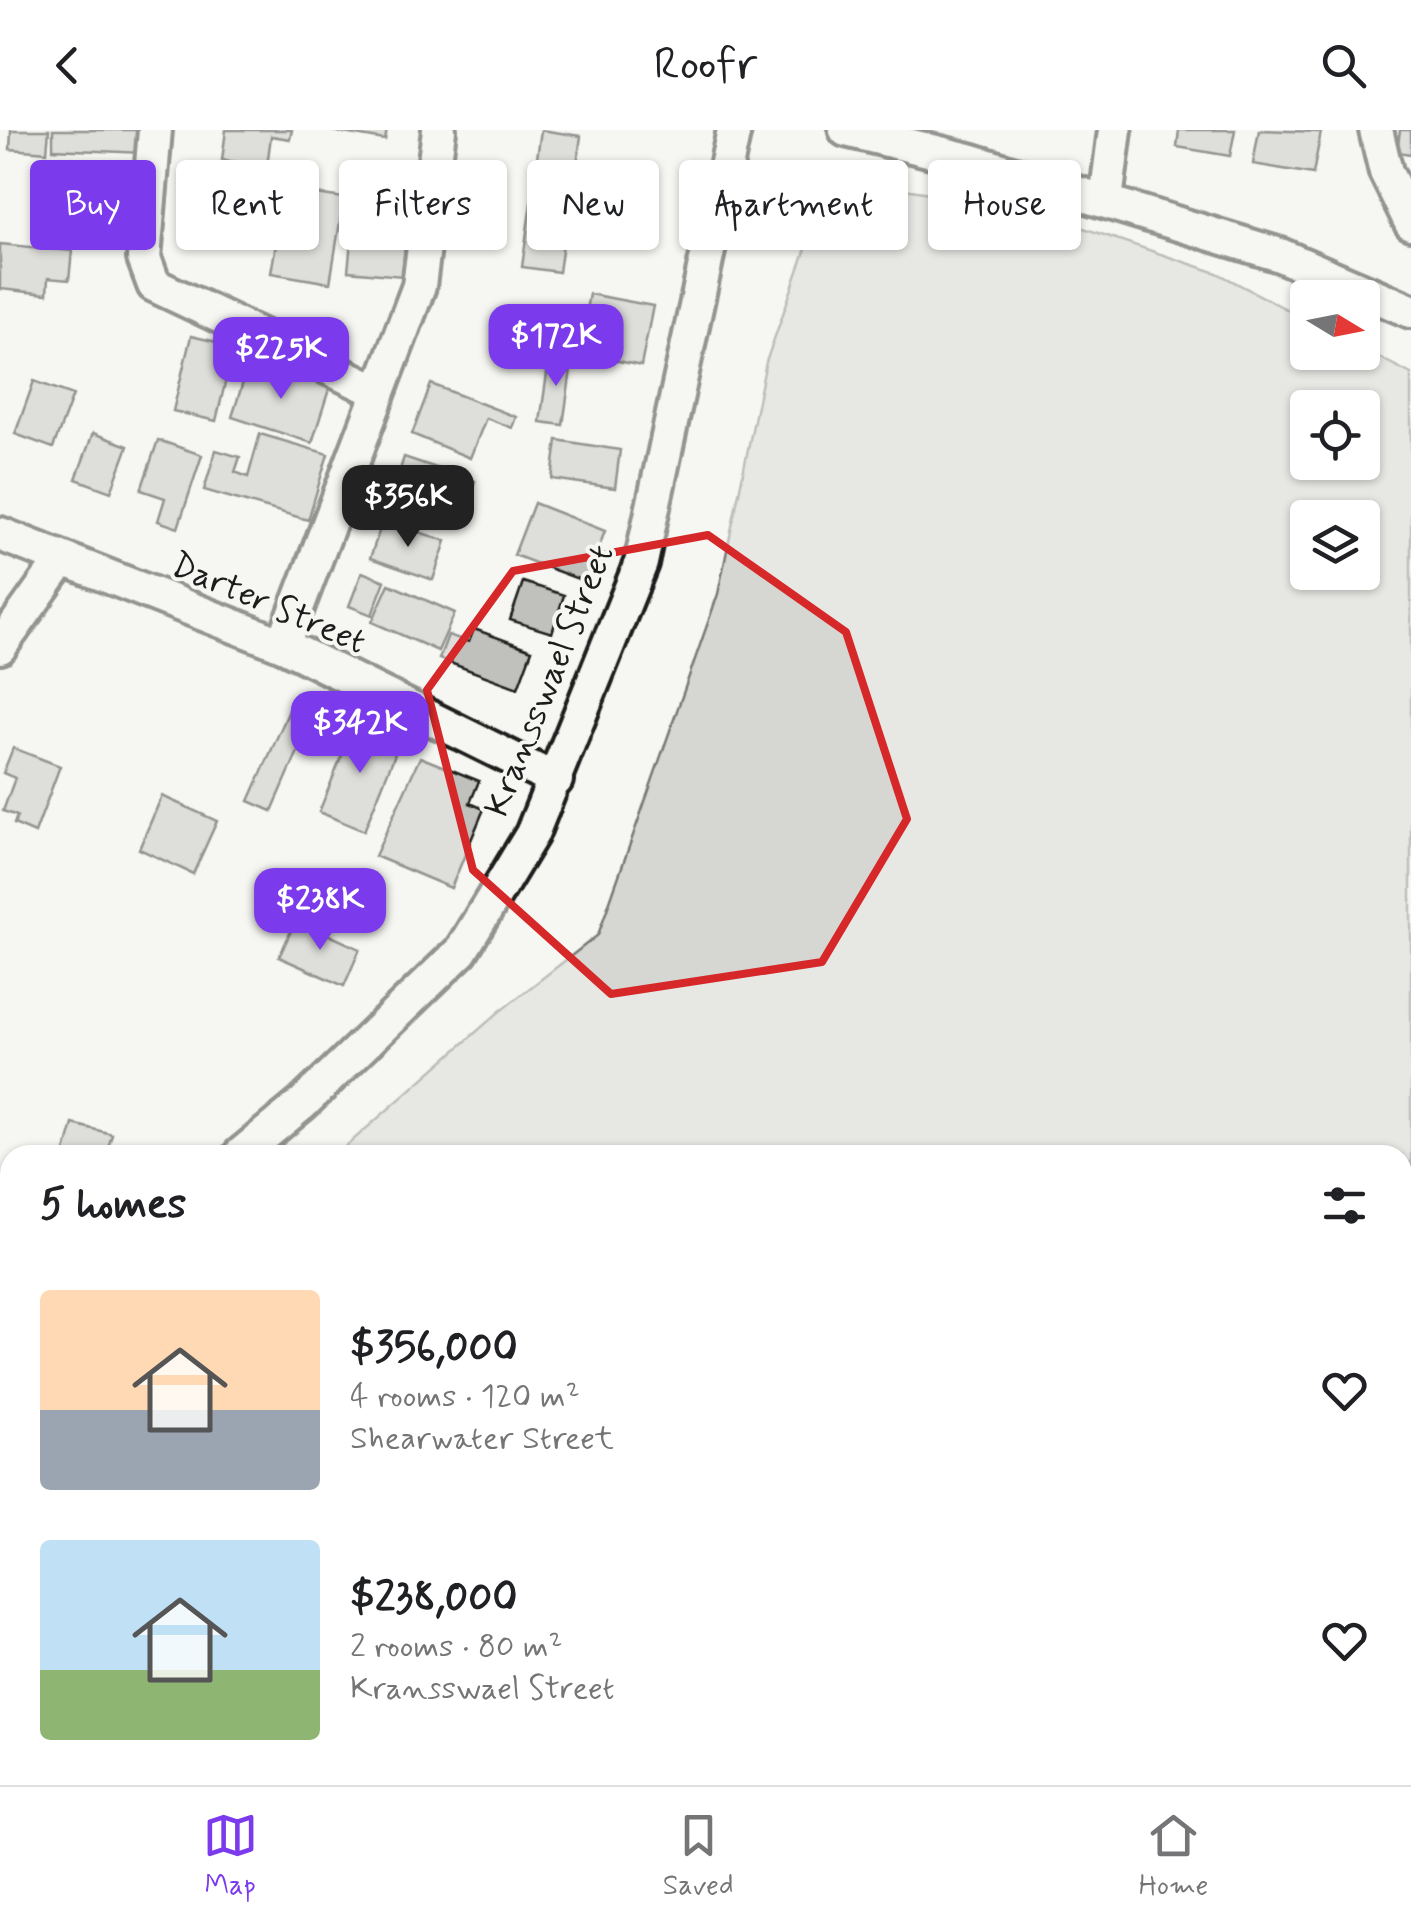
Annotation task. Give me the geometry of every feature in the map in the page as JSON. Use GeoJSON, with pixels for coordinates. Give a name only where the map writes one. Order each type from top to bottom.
{"type":"FeatureCollection","features":[{"type":"Feature","properties":{"kind":"street"},"geometry":{"type":"LineString","coordinates":[[155,130],[144,258],[154,285],[376,391]]}},
{"type":"Feature","properties":{"kind":"street"},"geometry":{"type":"LineString","coordinates":[[282,645],[419,286],[439,130]]}},
{"type":"Feature","properties":{"kind":"street","name":"Kransswael Street"},"geometry":{"type":"LineString","coordinates":[[252,1145],[302,1104],[461,951],[532,834],[641,563],[734,130]]}},
{"type":"Feature","properties":{"kind":"street"},"geometry":{"type":"LineString","coordinates":[[846,130],[1106,200],[1280,255],[1411,311]]}},
{"type":"Feature","properties":{"kind":"street"},"geometry":{"type":"LineString","coordinates":[[1106,200],[1114,130]]}},
{"type":"Feature","properties":{"kind":"street"},"geometry":{"type":"LineString","coordinates":[[1376,130],[1377,148],[1404,191],[1411,224]]}},
{"type":"Feature","properties":{"kind":"street","name":"Darter Street"},"geometry":{"type":"LineString","coordinates":[[0,534],[282,645],[556,780]]}},
{"type":"Feature","properties":{"kind":"street"},"geometry":{"type":"LineString","coordinates":[[0,647],[62,560]]}},
{"type":"Feature","properties":{"kind":"highlighted area"},"geometry":{"type":"Polygon","coordinates":[[[708,535],[846,632],[907,819],[822,962],[611,994],[473,870],[427,690],[513,571],[708,535]]]}},
{"type":"Feature","properties":{"kind":"shaded area"},"geometry":{"type":"Polygon","coordinates":[[[908,189],[928,193],[928,250],[1081,250],[1081,227],[1217,273],[1290,311],[1290,370],[1380,370],[1380,358],[1411,374],[1411,1145],[347,1145],[499,1012],[598,935],[718,594],[766,362],[805,250],[908,250],[908,189]]]}},
{"type":"Feature","properties":{"kind":"building"},"geometry":{"type":"Polygon","coordinates":[[[11,130],[49,130],[47,152],[10,149],[11,130]]]}},
{"type":"Feature","properties":{"kind":"building"},"geometry":{"type":"Polygon","coordinates":[[[53,130],[145,130],[144,153],[53,149],[53,130]]]}},
{"type":"Feature","properties":{"kind":"building"},"geometry":{"type":"Polygon","coordinates":[[[226,130],[292,130],[290,139],[271,136],[268,160],[222,160],[226,130]]]}},
{"type":"Feature","properties":{"kind":"building"},"geometry":{"type":"Polygon","coordinates":[[[326,130],[387,130],[385,140],[326,130]]]}},
{"type":"Feature","properties":{"kind":"building"},"geometry":{"type":"Polygon","coordinates":[[[541,130],[581,136],[578,160],[537,160],[541,130]]]}},
{"type":"Feature","properties":{"kind":"building"},"geometry":{"type":"Polygon","coordinates":[[[1179,130],[1235,130],[1230,156],[1177,147],[1179,130]]]}},
{"type":"Feature","properties":{"kind":"building"},"geometry":{"type":"Polygon","coordinates":[[[1259,130],[1321,132],[1313,174],[1253,164],[1259,130]]]}},
{"type":"Feature","properties":{"kind":"building"},"geometry":{"type":"Polygon","coordinates":[[[1400,130],[1411,130],[1411,154],[1397,152],[1400,130]]]}},
{"type":"Feature","properties":{"kind":"building"},"geometry":{"type":"Polygon","coordinates":[[[319,194],[339,197],[339,228],[330,283],[271,273],[275,250],[319,250],[319,194]]]}},
{"type":"Feature","properties":{"kind":"building"},"geometry":{"type":"Polygon","coordinates":[[[527,232],[527,250],[562,250],[559,272],[522,267],[527,232]]]}},
{"type":"Feature","properties":{"kind":"building"},"geometry":{"type":"Polygon","coordinates":[[[0,244],[30,247],[30,250],[72,251],[69,280],[48,278],[47,294],[0,289],[0,244]]]}},
{"type":"Feature","properties":{"kind":"building"},"geometry":{"type":"Polygon","coordinates":[[[350,250],[405,250],[402,276],[348,271],[350,250]]]}},
{"type":"Feature","properties":{"kind":"building"},"geometry":{"type":"Polygon","coordinates":[[[589,294],[653,306],[641,366],[578,352],[589,294]]]}},
{"type":"Feature","properties":{"kind":"building"},"geometry":{"type":"Polygon","coordinates":[[[191,336],[234,346],[216,421],[173,411],[191,336]]]}},
{"type":"Feature","properties":{"kind":"building"},"geometry":{"type":"Polygon","coordinates":[[[550,353],[573,356],[563,425],[540,422],[550,353]]]}},
{"type":"Feature","properties":{"kind":"building"},"geometry":{"type":"Polygon","coordinates":[[[250,360],[330,386],[312,443],[232,417],[250,360]]]}},
{"type":"Feature","properties":{"kind":"building"},"geometry":{"type":"Polygon","coordinates":[[[34,381],[73,395],[53,448],[15,434],[34,381]]]}},
{"type":"Feature","properties":{"kind":"building"},"geometry":{"type":"Polygon","coordinates":[[[431,384],[516,417],[512,428],[486,418],[470,458],[412,434],[431,384]]]}},
{"type":"Feature","properties":{"kind":"building"},"geometry":{"type":"Polygon","coordinates":[[[93,433],[128,446],[111,492],[76,479],[93,433]]]}},
{"type":"Feature","properties":{"kind":"building"},"geometry":{"type":"Polygon","coordinates":[[[260,434],[328,454],[308,520],[204,490],[216,450],[240,457],[235,472],[248,477],[260,434]]]}},
{"type":"Feature","properties":{"kind":"building"},"geometry":{"type":"Polygon","coordinates":[[[158,440],[202,455],[178,528],[158,521],[165,498],[141,490],[158,440]]]}},
{"type":"Feature","properties":{"kind":"building"},"geometry":{"type":"Polygon","coordinates":[[[557,440],[620,450],[615,488],[552,479],[557,440]]]}},
{"type":"Feature","properties":{"kind":"building"},"geometry":{"type":"Polygon","coordinates":[[[404,457],[475,481],[460,525],[390,501],[404,457]]]}},
{"type":"Feature","properties":{"kind":"building"},"geometry":{"type":"Polygon","coordinates":[[[534,503],[605,531],[586,582],[514,555],[534,503]]]}},
{"type":"Feature","properties":{"kind":"building"},"geometry":{"type":"Polygon","coordinates":[[[383,520],[446,541],[433,580],[370,558],[383,520]]]}},
{"type":"Feature","properties":{"kind":"building"},"geometry":{"type":"Polygon","coordinates":[[[362,572],[385,581],[372,615],[349,606],[362,572]]]}},
{"type":"Feature","properties":{"kind":"building"},"geometry":{"type":"Polygon","coordinates":[[[523,582],[564,595],[552,633],[510,620],[523,582]]]}},
{"type":"Feature","properties":{"kind":"building"},"geometry":{"type":"Polygon","coordinates":[[[389,584],[455,613],[438,651],[372,622],[389,584]]]}},
{"type":"Feature","properties":{"kind":"building"},"geometry":{"type":"Polygon","coordinates":[[[474,629],[532,650],[518,688],[439,659],[448,635],[469,642],[474,629]]]}},
{"type":"Feature","properties":{"kind":"building"},"geometry":{"type":"Polygon","coordinates":[[[294,699],[317,708],[272,811],[249,801],[294,699]]]}},
{"type":"Feature","properties":{"kind":"building"},"geometry":{"type":"Polygon","coordinates":[[[356,721],[401,739],[364,831],[319,812],[356,721]]]}},
{"type":"Feature","properties":{"kind":"building"},"geometry":{"type":"Polygon","coordinates":[[[13,748],[60,766],[35,833],[14,824],[17,816],[3,811],[15,778],[3,773],[13,748]]]}},
{"type":"Feature","properties":{"kind":"building"},"geometry":{"type":"Polygon","coordinates":[[[420,757],[479,781],[470,803],[484,809],[451,888],[375,856],[420,757]]]}},
{"type":"Feature","properties":{"kind":"building"},"geometry":{"type":"Polygon","coordinates":[[[162,796],[217,821],[193,874],[139,849],[162,796]]]}},
{"type":"Feature","properties":{"kind":"building"},"geometry":{"type":"Polygon","coordinates":[[[296,920],[360,949],[344,986],[279,957],[296,920]]]}},
{"type":"Feature","properties":{"kind":"building"},"geometry":{"type":"Polygon","coordinates":[[[73,1124],[112,1134],[109,1145],[67,1145],[73,1124]]]}}]}
